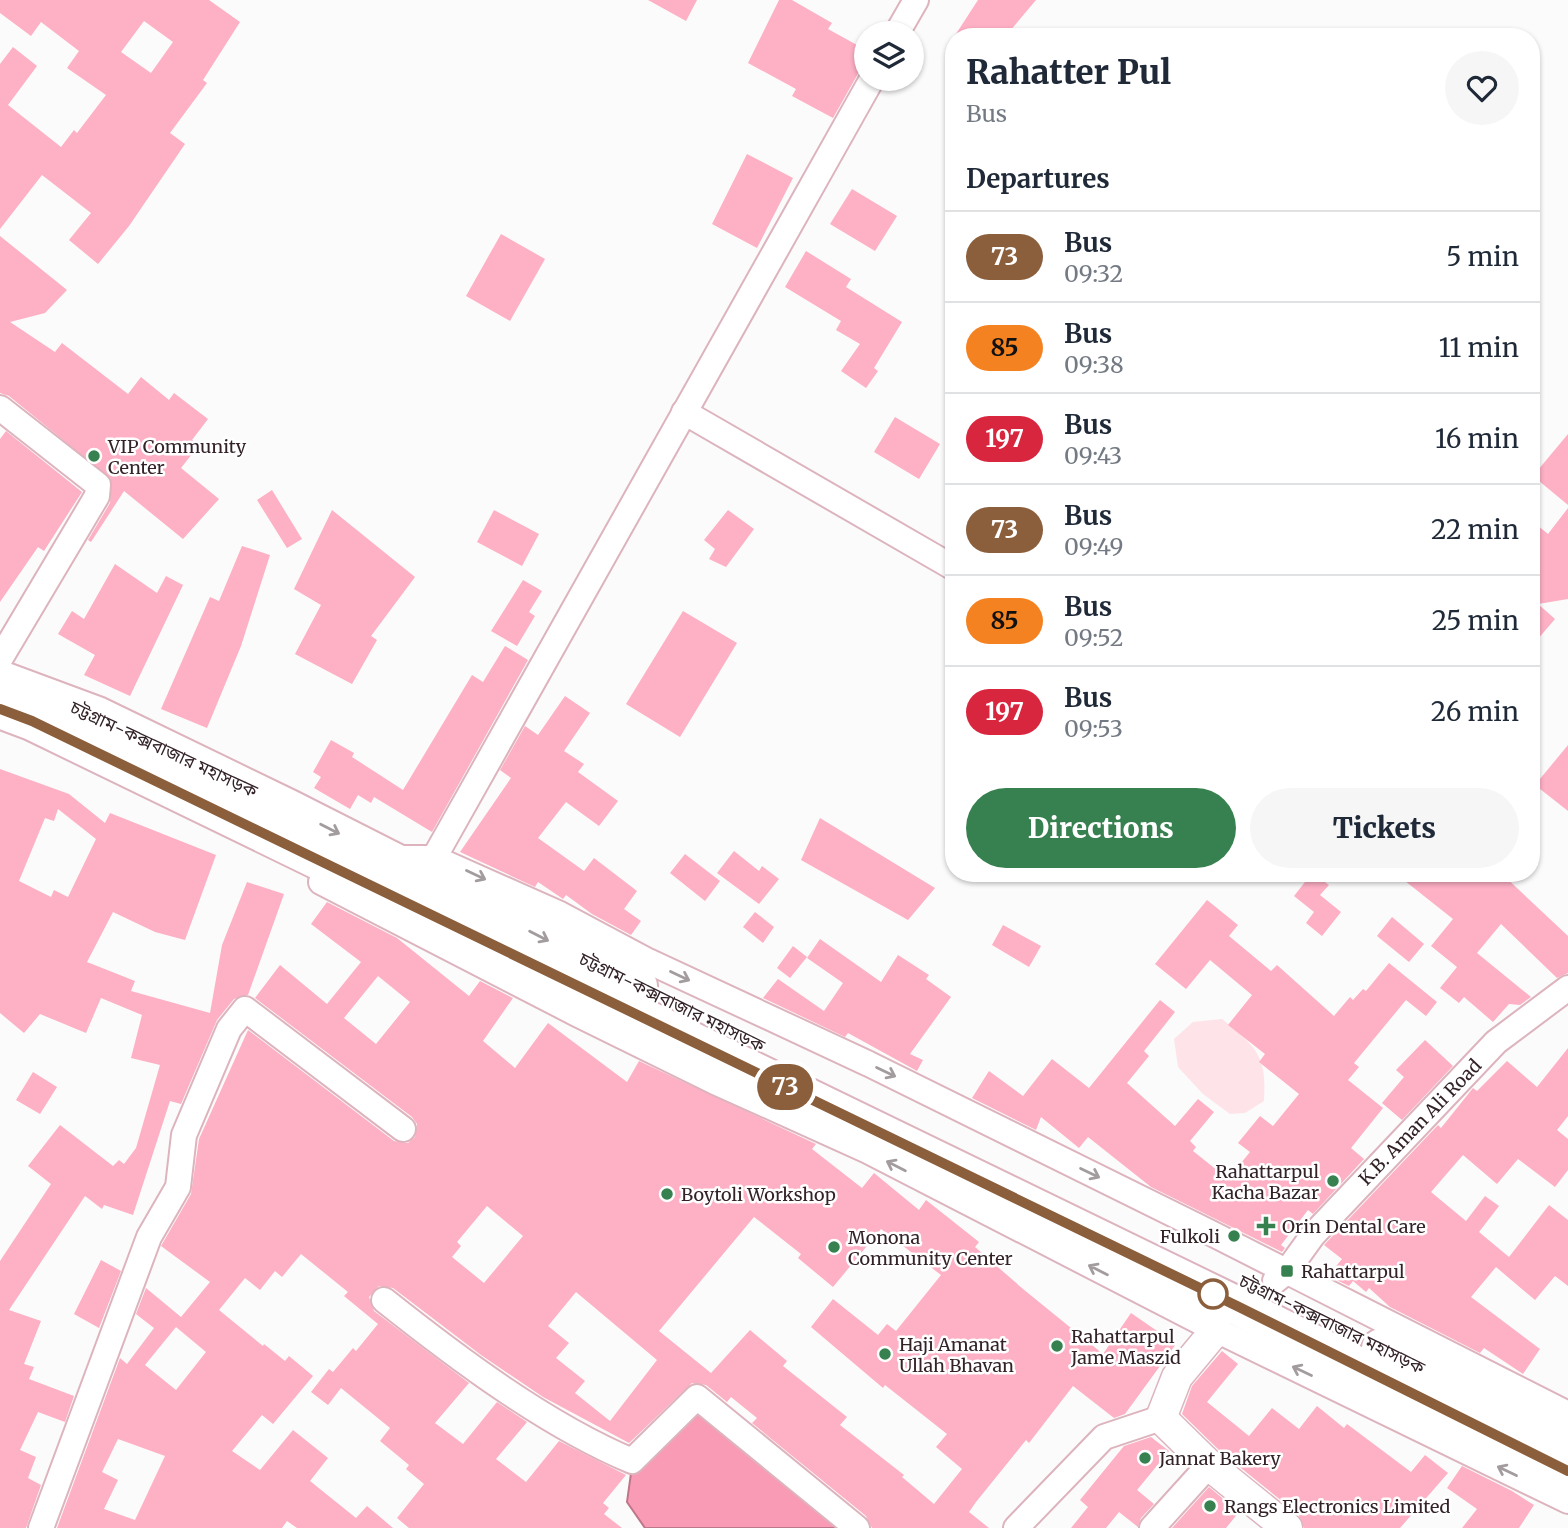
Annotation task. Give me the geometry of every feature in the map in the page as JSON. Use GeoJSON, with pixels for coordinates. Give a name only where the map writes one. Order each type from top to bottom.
{"type":"FeatureCollection","features":[{"type":"Feature","properties":{"kind":"highway","name":"চট্টগ্রাম-কক্সবাজার মহাসড়ক"},"geometry":{"type":"LineString","coordinates":[[0,680],[36,691],[97,716],[281,823],[1568,1471]]}},
{"type":"Feature","properties":{"kind":"highway","name":"চট্টগ্রাম-কক্সবাজার মহাসড়ক"},"geometry":{"type":"LineString","coordinates":[[0,709],[281,823],[387,858],[623,978],[1568,1439]]}},
{"type":"Feature","properties":{"kind":"street"},"geometry":{"type":"LineString","coordinates":[[904,21],[916,0]]}},
{"type":"Feature","properties":{"kind":"street"},"geometry":{"type":"LineString","coordinates":[[434,858],[865,91]]}},
{"type":"Feature","properties":{"kind":"street"},"geometry":{"type":"LineString","coordinates":[[0,408],[98,485],[97,496],[0,659]]}},
{"type":"Feature","properties":{"kind":"street"},"geometry":{"type":"LineString","coordinates":[[684,412],[945,563]]}},
{"type":"Feature","properties":{"kind":"street"},"geometry":{"type":"LineString","coordinates":[[281,823],[300,868],[326,884],[588,1020],[868,1151],[1224,1324],[1568,1501]]}},
{"type":"Feature","properties":{"kind":"street"},"geometry":{"type":"LineString","coordinates":[[387,858],[434,858],[560,914],[648,961],[869,1064],[1281,1276],[1568,1414]]}},
{"type":"Feature","properties":{"kind":"street","name":"K.B. Aman Ali Road"},"geometry":{"type":"LineString","coordinates":[[1281,1276],[1313,1235],[1496,1042],[1568,988]]}},
{"type":"Feature","properties":{"kind":"street"},"geometry":{"type":"LineString","coordinates":[[41,1528],[149,1237],[177,1187],[184,1135],[229,1029],[245,1009],[403,1129]]}},
{"type":"Feature","properties":{"kind":"street"},"geometry":{"type":"LineString","coordinates":[[384,1300],[430,1337],[585,1442],[632,1461],[697,1397],[857,1528]]}},
{"type":"Feature","properties":{"kind":"street"},"geometry":{"type":"LineString","coordinates":[[1161,1418],[1177,1377],[1224,1324]]}},
{"type":"Feature","properties":{"kind":"street"},"geometry":{"type":"LineString","coordinates":[[1161,1418],[1209,1465],[1287,1528]]}},
{"type":"Feature","properties":{"kind":"street"},"geometry":{"type":"LineString","coordinates":[[1016,1528],[1104,1437],[1161,1418]]}},
{"type":"Feature","properties":{"kind":"street"},"geometry":{"type":"LineString","coordinates":[[1152,1528],[1209,1465]]}},
{"type":"Feature","properties":{"kind":"shaded area"},"geometry":{"type":"Polygon","coordinates":[[[1222,1019],[1251,1045],[1261,1062],[1264,1101],[1245,1113],[1230,1114],[1203,1094],[1178,1067],[1174,1039],[1193,1022],[1222,1019]]]}},
{"type":"Feature","properties":{"kind":"shaded area"},"geometry":{"type":"Polygon","coordinates":[[[695,1406],[840,1528],[645,1528],[627,1502],[632,1466],[695,1406]]]}},
{"type":"Feature","properties":{"kind":"building"},"geometry":{"type":"Polygon","coordinates":[[[0,0],[209,0],[240,22],[203,80],[207,83],[170,133],[185,144],[129,226],[98,264],[69,240],[91,213],[42,175],[0,229],[0,64],[13,47],[37,66],[8,105],[61,147],[74,130],[77,133],[106,95],[67,68],[79,51],[41,22],[31,36],[0,13],[0,0]],[[144,21],[121,52],[151,73],[173,42],[144,21]]]}},
{"type":"Feature","properties":{"kind":"building"},"geometry":{"type":"Polygon","coordinates":[[[648,0],[697,0],[686,21],[648,0]]]}},
{"type":"Feature","properties":{"kind":"building"},"geometry":{"type":"Polygon","coordinates":[[[779,0],[792,0],[832,23],[828,29],[854,43],[854,81],[833,118],[792,96],[796,89],[748,63],[779,0]]]}},
{"type":"Feature","properties":{"kind":"building"},"geometry":{"type":"Polygon","coordinates":[[[978,0],[1036,0],[1013,28],[960,28],[978,0]]]}},
{"type":"Feature","properties":{"kind":"building"},"geometry":{"type":"Polygon","coordinates":[[[747,154],[793,178],[757,248],[712,224],[747,154]]]}},
{"type":"Feature","properties":{"kind":"building"},"geometry":{"type":"Polygon","coordinates":[[[852,189],[897,216],[875,251],[830,224],[852,189]]]}},
{"type":"Feature","properties":{"kind":"building"},"geometry":{"type":"Polygon","coordinates":[[[501,234],[545,259],[510,321],[466,296],[501,234]]]}},
{"type":"Feature","properties":{"kind":"building"},"geometry":{"type":"Polygon","coordinates":[[[0,236],[67,290],[45,313],[10,322],[55,352],[62,343],[128,394],[141,377],[169,400],[174,393],[208,419],[192,440],[199,445],[181,468],[219,499],[183,539],[124,491],[91,542],[88,540],[110,503],[111,479],[9,396],[0,393],[0,236]]]}},
{"type":"Feature","properties":{"kind":"building"},"geometry":{"type":"Polygon","coordinates":[[[806,251],[851,279],[846,287],[902,322],[874,368],[878,371],[866,388],[841,371],[860,344],[836,330],[841,321],[785,287],[806,251]]]}},
{"type":"Feature","properties":{"kind":"building"},"geometry":{"type":"Polygon","coordinates":[[[895,417],[940,444],[919,479],[874,452],[895,417]]]}},
{"type":"Feature","properties":{"kind":"building"},"geometry":{"type":"Polygon","coordinates":[[[6,431],[82,492],[44,551],[38,547],[0,602],[0,439],[6,431]]]}},
{"type":"Feature","properties":{"kind":"building"},"geometry":{"type":"Polygon","coordinates":[[[1568,434],[1568,505],[1540,482],[1540,468],[1568,434]]]}},
{"type":"Feature","properties":{"kind":"building"},"geometry":{"type":"Polygon","coordinates":[[[272,490],[302,539],[287,548],[257,500],[272,490]]]}},
{"type":"Feature","properties":{"kind":"building"},"geometry":{"type":"Polygon","coordinates":[[[1568,508],[1568,599],[1540,604],[1540,527],[1548,534],[1568,508]]]}},
{"type":"Feature","properties":{"kind":"building"},"geometry":{"type":"Polygon","coordinates":[[[332,510],[415,577],[371,636],[377,640],[352,684],[295,654],[321,605],[294,589],[332,510]]]}},
{"type":"Feature","properties":{"kind":"building"},"geometry":{"type":"Polygon","coordinates":[[[494,510],[539,534],[522,566],[477,542],[494,510]]]}},
{"type":"Feature","properties":{"kind":"building"},"geometry":{"type":"Polygon","coordinates":[[[728,510],[754,529],[726,567],[709,559],[715,549],[704,540],[728,510]]]}},
{"type":"Feature","properties":{"kind":"building"},"geometry":{"type":"Polygon","coordinates":[[[242,546],[270,555],[241,646],[207,728],[161,709],[210,597],[219,601],[242,546]]]}},
{"type":"Feature","properties":{"kind":"building"},"geometry":{"type":"Polygon","coordinates":[[[115,564],[157,593],[166,576],[183,585],[130,696],[84,675],[95,655],[58,634],[72,611],[84,619],[115,564]]]}},
{"type":"Feature","properties":{"kind":"building"},"geometry":{"type":"Polygon","coordinates":[[[523,580],[542,591],[529,612],[535,616],[517,646],[491,631],[523,580]]]}},
{"type":"Feature","properties":{"kind":"building"},"geometry":{"type":"Polygon","coordinates":[[[1540,606],[1555,619],[1540,636],[1540,606]]]}},
{"type":"Feature","properties":{"kind":"building"},"geometry":{"type":"Polygon","coordinates":[[[683,611],[737,643],[680,737],[626,704],[683,611]]]}},
{"type":"Feature","properties":{"kind":"building"},"geometry":{"type":"Polygon","coordinates":[[[505,646],[528,660],[432,832],[374,797],[371,803],[358,795],[350,809],[314,788],[321,777],[313,772],[331,740],[354,753],[352,757],[403,790],[472,675],[483,682],[505,646]]]}},
{"type":"Feature","properties":{"kind":"building"},"geometry":{"type":"Polygon","coordinates":[[[565,696],[590,713],[564,751],[584,764],[578,772],[618,801],[599,826],[566,802],[538,838],[584,871],[594,858],[637,891],[624,909],[641,921],[631,935],[592,914],[566,895],[563,899],[538,882],[535,887],[460,852],[511,778],[500,770],[525,726],[538,735],[565,696]]]}},
{"type":"Feature","properties":{"kind":"building"},"geometry":{"type":"Polygon","coordinates":[[[1568,745],[1568,811],[1540,789],[1540,779],[1568,745]]]}},
{"type":"Feature","properties":{"kind":"building"},"geometry":{"type":"Polygon","coordinates":[[[0,769],[69,794],[105,823],[110,813],[216,855],[185,940],[155,932],[113,912],[87,962],[135,981],[131,991],[210,1013],[222,945],[247,882],[284,894],[248,995],[234,999],[217,1020],[181,1104],[170,1101],[133,1215],[104,1205],[102,1209],[85,1196],[9,1310],[41,1321],[24,1364],[34,1367],[29,1379],[74,1396],[65,1422],[38,1412],[20,1450],[36,1457],[28,1478],[41,1485],[26,1528],[0,1528],[0,1261],[51,1184],[28,1166],[60,1125],[113,1166],[119,1160],[124,1164],[136,1148],[160,1065],[131,1058],[142,1015],[101,998],[86,1033],[40,1014],[24,1033],[0,1013],[0,769]],[[58,809],[54,821],[45,818],[19,881],[51,897],[54,890],[68,897],[96,839],[58,809]]]}},
{"type":"Feature","properties":{"kind":"building"},"geometry":{"type":"Polygon","coordinates":[[[820,818],[935,888],[908,920],[801,860],[820,818]]]}},
{"type":"Feature","properties":{"kind":"building"},"geometry":{"type":"Polygon","coordinates":[[[734,851],[759,871],[762,866],[779,879],[759,904],[717,873],[734,851]]]}},
{"type":"Feature","properties":{"kind":"building"},"geometry":{"type":"Polygon","coordinates":[[[685,854],[720,881],[705,901],[670,873],[685,854]]]}},
{"type":"Feature","properties":{"kind":"building"},"geometry":{"type":"Polygon","coordinates":[[[1305,882],[1325,882],[1329,885],[1320,895],[1341,912],[1322,936],[1306,923],[1314,912],[1294,896],[1305,882]]]}},
{"type":"Feature","properties":{"kind":"building"},"geometry":{"type":"Polygon","coordinates":[[[1406,882],[1511,882],[1568,936],[1568,973],[1557,978],[1501,924],[1477,953],[1531,997],[1520,1005],[1509,1004],[1493,1022],[1464,997],[1459,1003],[1440,988],[1457,967],[1431,946],[1453,919],[1406,882]]]}},
{"type":"Feature","properties":{"kind":"building"},"geometry":{"type":"Polygon","coordinates":[[[1207,900],[1238,925],[1229,936],[1271,971],[1277,965],[1334,1016],[1350,997],[1353,1000],[1363,989],[1366,991],[1389,963],[1437,1002],[1426,1016],[1406,1000],[1354,1063],[1359,1067],[1348,1080],[1383,1108],[1351,1148],[1364,1159],[1313,1214],[1308,1210],[1281,1245],[1285,1248],[1282,1252],[1151,1187],[1088,1137],[1079,1148],[1041,1117],[1036,1130],[972,1098],[989,1071],[1023,1096],[1052,1059],[1089,1088],[1160,1000],[1175,1012],[1144,1051],[1149,1056],[1127,1083],[1175,1126],[1198,1099],[1214,1112],[1190,1141],[1196,1147],[1193,1151],[1228,1179],[1250,1152],[1238,1143],[1260,1116],[1273,1126],[1299,1094],[1259,1062],[1265,1054],[1228,1025],[1252,995],[1210,960],[1186,989],[1155,964],[1207,900]]]}},
{"type":"Feature","properties":{"kind":"building"},"geometry":{"type":"Polygon","coordinates":[[[327,902],[397,938],[469,996],[480,981],[513,998],[483,1041],[515,1068],[548,1023],[627,1082],[639,1061],[816,1144],[812,1149],[862,1188],[874,1173],[919,1210],[926,1200],[979,1242],[975,1247],[1023,1289],[1103,1354],[1131,1313],[1176,1344],[1125,1414],[1114,1418],[1073,1386],[1029,1443],[1026,1440],[969,1512],[989,1528],[872,1528],[866,1516],[752,1423],[757,1418],[731,1397],[727,1402],[706,1385],[692,1383],[629,1443],[543,1397],[481,1355],[393,1288],[379,1286],[369,1297],[374,1311],[469,1383],[435,1423],[463,1444],[497,1402],[527,1422],[496,1459],[526,1482],[559,1441],[626,1475],[603,1503],[609,1508],[604,1514],[622,1528],[409,1528],[397,1518],[424,1484],[406,1469],[409,1465],[380,1441],[390,1428],[341,1388],[328,1405],[311,1392],[329,1369],[333,1372],[353,1348],[356,1351],[378,1324],[344,1296],[348,1292],[301,1254],[282,1277],[275,1271],[260,1290],[245,1278],[219,1310],[263,1346],[264,1344],[285,1361],[289,1356],[313,1376],[273,1424],[262,1415],[232,1451],[260,1470],[293,1430],[328,1458],[310,1481],[356,1518],[367,1506],[393,1528],[297,1528],[287,1521],[282,1528],[57,1528],[120,1358],[127,1364],[154,1328],[136,1314],[146,1288],[181,1317],[210,1282],[161,1246],[191,1194],[199,1139],[248,1030],[394,1141],[408,1143],[415,1137],[417,1124],[412,1117],[255,998],[280,965],[327,1004],[361,962],[311,924],[327,902]],[[378,976],[344,1018],[376,1044],[410,1002],[378,976]],[[487,1206],[457,1242],[461,1246],[452,1257],[484,1283],[523,1236],[487,1206]],[[754,1217],[659,1331],[711,1373],[750,1330],[787,1361],[783,1366],[847,1417],[840,1425],[904,1475],[902,1477],[934,1504],[962,1469],[936,1447],[947,1434],[885,1385],[883,1388],[811,1327],[833,1299],[878,1335],[887,1324],[896,1331],[941,1275],[881,1229],[833,1287],[798,1258],[801,1254],[754,1217]],[[576,1292],[548,1326],[569,1343],[556,1358],[585,1381],[575,1393],[610,1421],[657,1360],[576,1292]],[[176,1327],[145,1365],[176,1390],[206,1352],[176,1327]],[[118,1439],[102,1472],[118,1480],[104,1509],[135,1520],[165,1456],[118,1439]]]}},
{"type":"Feature","properties":{"kind":"building"},"geometry":{"type":"Polygon","coordinates":[[[755,912],[774,927],[763,943],[743,927],[755,912]]]}},
{"type":"Feature","properties":{"kind":"building"},"geometry":{"type":"Polygon","coordinates":[[[1392,917],[1424,944],[1409,962],[1377,936],[1392,917]]]}},
{"type":"Feature","properties":{"kind":"building"},"geometry":{"type":"Polygon","coordinates":[[[1003,925],[1041,946],[1029,967],[992,945],[1003,925]]]}},
{"type":"Feature","properties":{"kind":"building"},"geometry":{"type":"Polygon","coordinates":[[[820,939],[881,982],[898,955],[929,975],[926,979],[951,997],[910,1054],[923,1060],[917,1071],[848,1033],[845,1037],[763,998],[778,979],[824,1011],[843,983],[807,958],[820,939]]]}},
{"type":"Feature","properties":{"kind":"building"},"geometry":{"type":"Polygon","coordinates":[[[793,946],[807,957],[790,978],[777,968],[793,946]]]}},
{"type":"Feature","properties":{"kind":"building"},"geometry":{"type":"Polygon","coordinates":[[[1425,1040],[1453,1066],[1402,1120],[1382,1103],[1404,1077],[1396,1070],[1425,1040]]]}},
{"type":"Feature","properties":{"kind":"building"},"geometry":{"type":"Polygon","coordinates":[[[1568,1048],[1568,1116],[1557,1130],[1568,1139],[1568,1170],[1555,1187],[1518,1159],[1497,1184],[1463,1155],[1431,1192],[1466,1221],[1485,1196],[1499,1206],[1479,1232],[1509,1257],[1549,1205],[1568,1220],[1568,1286],[1555,1276],[1535,1300],[1496,1267],[1471,1297],[1540,1349],[1523,1374],[1484,1348],[1480,1353],[1390,1307],[1369,1288],[1366,1292],[1353,1281],[1349,1286],[1328,1276],[1342,1259],[1324,1245],[1438,1125],[1441,1128],[1473,1088],[1477,1091],[1507,1061],[1537,1087],[1568,1048]]]}},
{"type":"Feature","properties":{"kind":"building"},"geometry":{"type":"Polygon","coordinates":[[[33,1072],[57,1087],[40,1114],[16,1100],[33,1072]]]}},
{"type":"Feature","properties":{"kind":"building"},"geometry":{"type":"Polygon","coordinates":[[[101,1260],[121,1271],[99,1328],[74,1314],[101,1260]]]}},
{"type":"Feature","properties":{"kind":"building"},"geometry":{"type":"Polygon","coordinates":[[[1222,1351],[1238,1364],[1207,1402],[1249,1436],[1272,1408],[1299,1429],[1317,1406],[1344,1428],[1347,1424],[1411,1472],[1425,1455],[1448,1473],[1400,1528],[1304,1528],[1298,1514],[1221,1452],[1182,1414],[1192,1386],[1222,1351]]]}},
{"type":"Feature","properties":{"kind":"building"},"geometry":{"type":"Polygon","coordinates":[[[1151,1437],[1169,1451],[1137,1490],[1154,1504],[1141,1518],[1138,1527],[1119,1512],[1106,1528],[1071,1528],[1088,1507],[1080,1500],[1124,1446],[1151,1437]]]}},
{"type":"Feature","properties":{"kind":"building"},"geometry":{"type":"Polygon","coordinates":[[[1462,1466],[1534,1505],[1519,1528],[1462,1528],[1477,1509],[1447,1488],[1462,1466]]]}},
{"type":"Feature","properties":{"kind":"building"},"geometry":{"type":"Polygon","coordinates":[[[1209,1487],[1239,1512],[1226,1528],[1172,1528],[1209,1487]]]}},
{"type":"Feature","properties":{"kind":"bus line","name":"73"},"geometry":{"type":"LineString","coordinates":[[0,709],[32,721],[272,837],[1237,1306],[1568,1471]]}},
{"type":"Feature","properties":{"kind":"place","name":"VIP Community Center"},"geometry":{"type":"Point","coordinates":[94,456]}},
{"type":"Feature","properties":{"kind":"place","name":"Rahattarpul Kacha Bazar"},"geometry":{"type":"Point","coordinates":[1333,1181]}},
{"type":"Feature","properties":{"kind":"place","name":"Boytoli Workshop"},"geometry":{"type":"Point","coordinates":[667,1194]}},
{"type":"Feature","properties":{"kind":"place","name":"Orin Dental Care"},"geometry":{"type":"Point","coordinates":[1266,1226]}},
{"type":"Feature","properties":{"kind":"place","name":"Fulkoli"},"geometry":{"type":"Point","coordinates":[1234,1236]}},
{"type":"Feature","properties":{"kind":"place","name":"Monona Community Center"},"geometry":{"type":"Point","coordinates":[834,1247]}},
{"type":"Feature","properties":{"kind":"place","name":"Rahattarpul"},"geometry":{"type":"Point","coordinates":[1287,1271]}},
{"type":"Feature","properties":{"kind":"place","name":"Rahattarpul Jame Maszid"},"geometry":{"type":"Point","coordinates":[1057,1346]}},
{"type":"Feature","properties":{"kind":"place","name":"Haji Amanat Ullah Bhavan"},"geometry":{"type":"Point","coordinates":[885,1354]}},
{"type":"Feature","properties":{"kind":"place","name":"Jannat Bakery"},"geometry":{"type":"Point","coordinates":[1145,1458]}},
{"type":"Feature","properties":{"kind":"place","name":"Rangs Electronics Limited"},"geometry":{"type":"Point","coordinates":[1210,1506]}}]}
